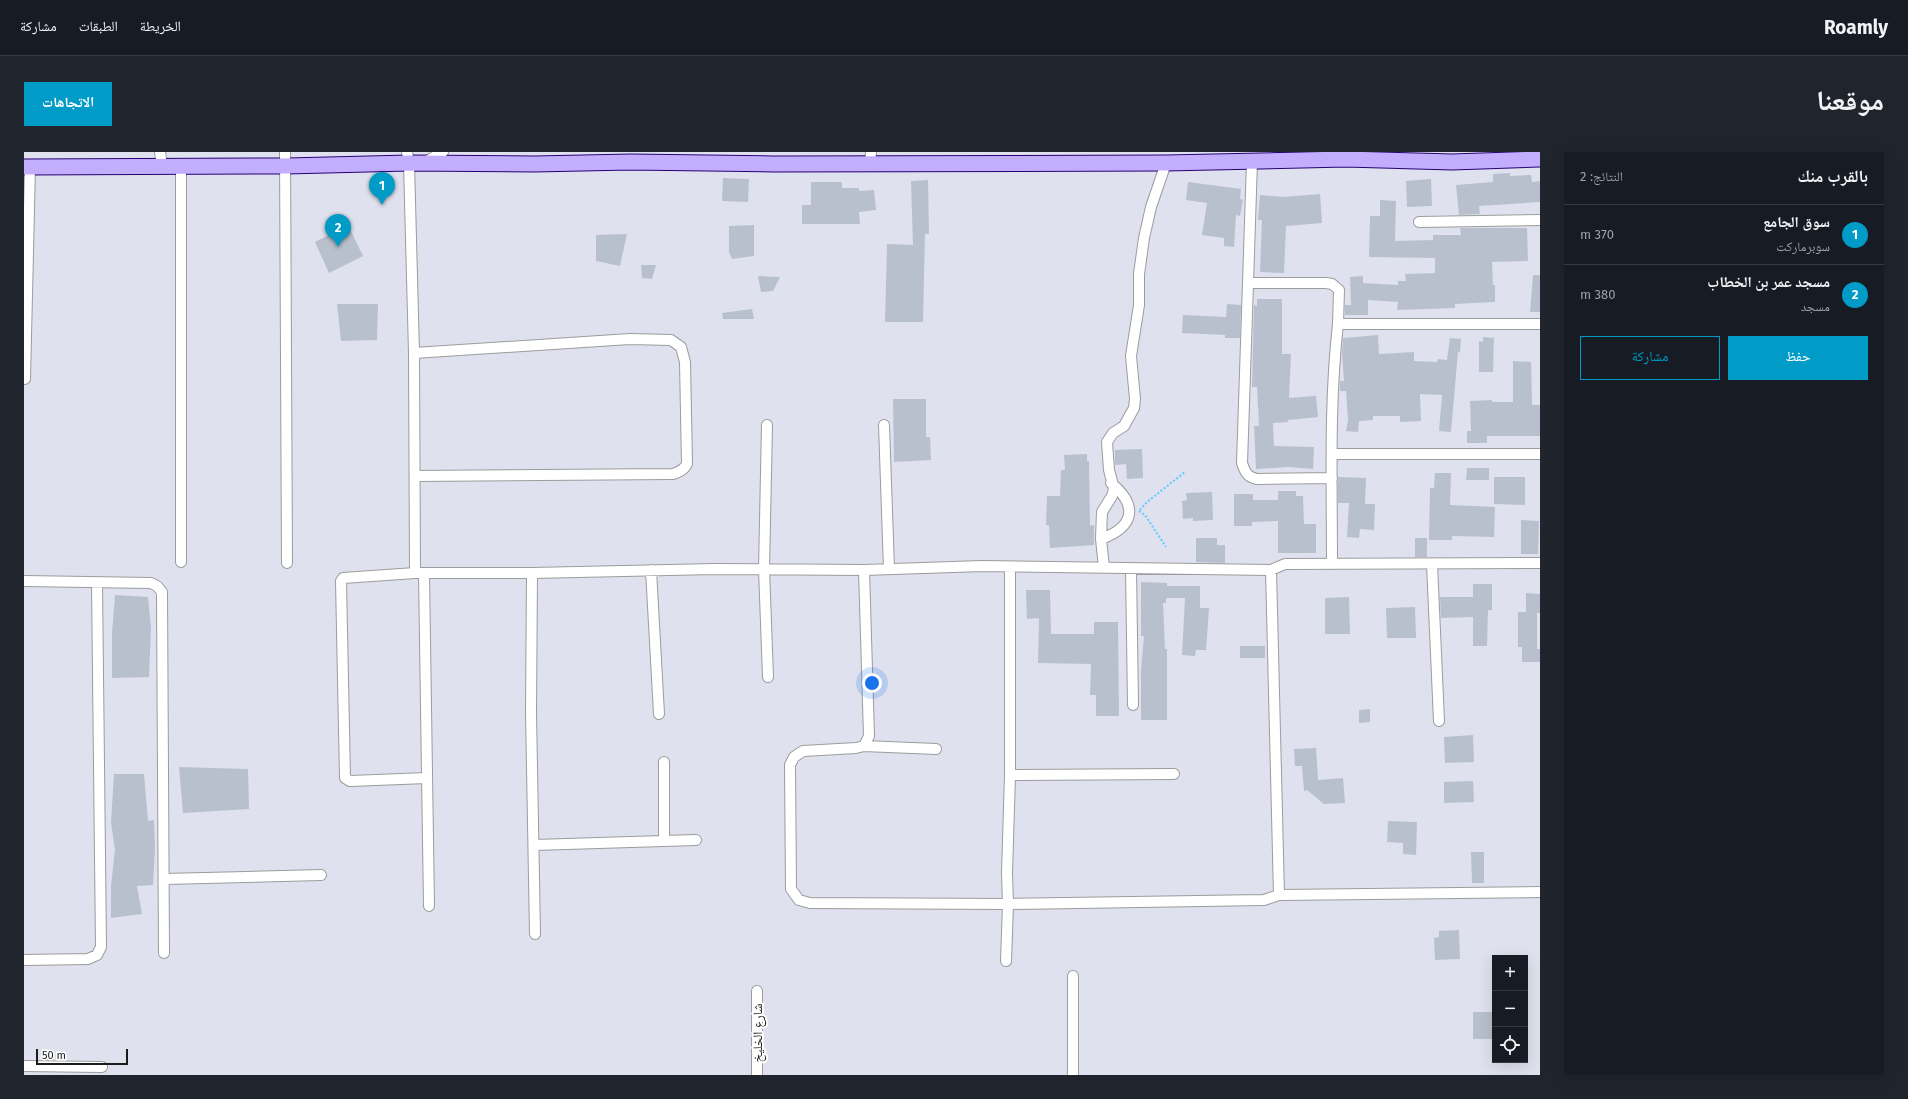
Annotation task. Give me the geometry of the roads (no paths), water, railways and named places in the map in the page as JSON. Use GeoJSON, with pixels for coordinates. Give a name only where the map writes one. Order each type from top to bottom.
{"type":"FeatureCollection","features":[{"type":"Feature","properties":{"kind":"street"},"geometry":{"type":"LineString","coordinates":[[412,160],[443,152]]}},
{"type":"Feature","properties":{"kind":"street"},"geometry":{"type":"LineString","coordinates":[[25,379],[27,167],[161,159],[181,166],[285,159],[631,162],[870,158],[1166,163],[1252,161],[1346,155],[1452,162],[1503,156],[1540,159]]}},
{"type":"Feature","properties":{"kind":"street"},"geometry":{"type":"LineString","coordinates":[[285,159],[287,563]]}},
{"type":"Feature","properties":{"kind":"street"},"geometry":{"type":"LineString","coordinates":[[412,160],[416,476],[427,778],[429,906]]}},
{"type":"Feature","properties":{"kind":"street"},"geometry":{"type":"LineString","coordinates":[[1252,161],[1242,463],[1244,471],[1252,478],[1332,478]]}},
{"type":"Feature","properties":{"kind":"street"},"geometry":{"type":"LineString","coordinates":[[1104,567],[1101,539],[1102,512],[1112,496],[1114,488],[1111,483],[1108,470],[1107,442],[1114,433],[1124,426],[1134,408],[1135,399],[1131,356],[1139,305],[1139,274],[1144,238],[1151,207],[1166,163]]}},
{"type":"Feature","properties":{"kind":"street"},"geometry":{"type":"LineString","coordinates":[[181,166],[181,562]]}},
{"type":"Feature","properties":{"kind":"street"},"geometry":{"type":"LineString","coordinates":[[1419,222],[1540,220]]}},
{"type":"Feature","properties":{"kind":"street"},"geometry":{"type":"LineString","coordinates":[[1248,283],[1326,283],[1332,284],[1339,290],[1338,324],[1334,363],[1332,564]]}},
{"type":"Feature","properties":{"kind":"street"},"geometry":{"type":"LineString","coordinates":[[1338,324],[1540,324]]}},
{"type":"Feature","properties":{"kind":"street"},"geometry":{"type":"LineString","coordinates":[[414,353],[622,340],[671,340],[681,347],[685,362],[687,464],[685,468],[673,474],[416,476]]}},
{"type":"Feature","properties":{"kind":"street"},"geometry":{"type":"LineString","coordinates":[[767,425],[764,569],[768,677]]}},
{"type":"Feature","properties":{"kind":"street"},"geometry":{"type":"LineString","coordinates":[[884,425],[889,569]]}},
{"type":"Feature","properties":{"kind":"street"},"geometry":{"type":"LineString","coordinates":[[1332,454],[1540,454]]}},
{"type":"Feature","properties":{"kind":"street"},"geometry":{"type":"LineString","coordinates":[[1101,539],[1114,535],[1124,527],[1135,512],[1128,504],[1123,492],[1111,483]]}},
{"type":"Feature","properties":{"kind":"street"},"geometry":{"type":"LineString","coordinates":[[427,778],[350,781],[345,778],[341,580],[346,577],[419,574],[651,570],[864,570],[982,566],[1104,567],[1131,570],[1272,570],[1285,564],[1540,564]]}},
{"type":"Feature","properties":{"kind":"street"},"geometry":{"type":"LineString","coordinates":[[1432,564],[1439,721]]}},
{"type":"Feature","properties":{"kind":"street"},"geometry":{"type":"LineString","coordinates":[[1006,960],[1010,775],[1010,567]]}},
{"type":"Feature","properties":{"kind":"street"},"geometry":{"type":"LineString","coordinates":[[651,570],[659,714]]}},
{"type":"Feature","properties":{"kind":"street"},"geometry":{"type":"LineString","coordinates":[[864,570],[869,736],[864,746]]}},
{"type":"Feature","properties":{"kind":"street"},"geometry":{"type":"LineString","coordinates":[[1131,570],[1133,705]]}},
{"type":"Feature","properties":{"kind":"street"},"geometry":{"type":"LineString","coordinates":[[1272,570],[1275,798],[1279,895]]}},
{"type":"Feature","properties":{"kind":"street"},"geometry":{"type":"LineString","coordinates":[[532,573],[531,712],[535,934]]}},
{"type":"Feature","properties":{"kind":"street"},"geometry":{"type":"LineString","coordinates":[[24,582],[151,583],[157,586],[163,596],[164,953]]}},
{"type":"Feature","properties":{"kind":"street"},"geometry":{"type":"LineString","coordinates":[[24,960],[88,959],[97,955],[101,947],[97,582]]}},
{"type":"Feature","properties":{"kind":"street"},"geometry":{"type":"LineString","coordinates":[[936,749],[864,746],[856,748],[803,751],[794,757],[790,765],[791,889],[794,896],[799,900],[810,903],[1008,904],[1264,900],[1279,895],[1540,892]]}},
{"type":"Feature","properties":{"kind":"street"},"geometry":{"type":"LineString","coordinates":[[664,762],[664,841]]}},
{"type":"Feature","properties":{"kind":"street"},"geometry":{"type":"LineString","coordinates":[[1010,775],[1174,774]]}},
{"type":"Feature","properties":{"kind":"street"},"geometry":{"type":"LineString","coordinates":[[534,845],[696,840]]}},
{"type":"Feature","properties":{"kind":"street"},"geometry":{"type":"LineString","coordinates":[[164,879],[321,875]]}},
{"type":"Feature","properties":{"kind":"street"},"geometry":{"type":"LineString","coordinates":[[1073,976],[1073,1075]]}},
{"type":"Feature","properties":{"kind":"street","name":"شارع الخليخ"},"geometry":{"type":"LineString","coordinates":[[757,990],[757,1075]]}},
{"type":"Feature","properties":{"kind":"street"},"geometry":{"type":"LineString","coordinates":[[24,1066],[102,1066]]}},
{"type":"Feature","properties":{"kind":"place","name":"سوق الجامع"},"geometry":{"type":"Point","coordinates":[382,205]}},
{"type":"Feature","properties":{"kind":"place","name":"مسجد عمر بن الخطاب"},"geometry":{"type":"Point","coordinates":[338,247]}}]}
